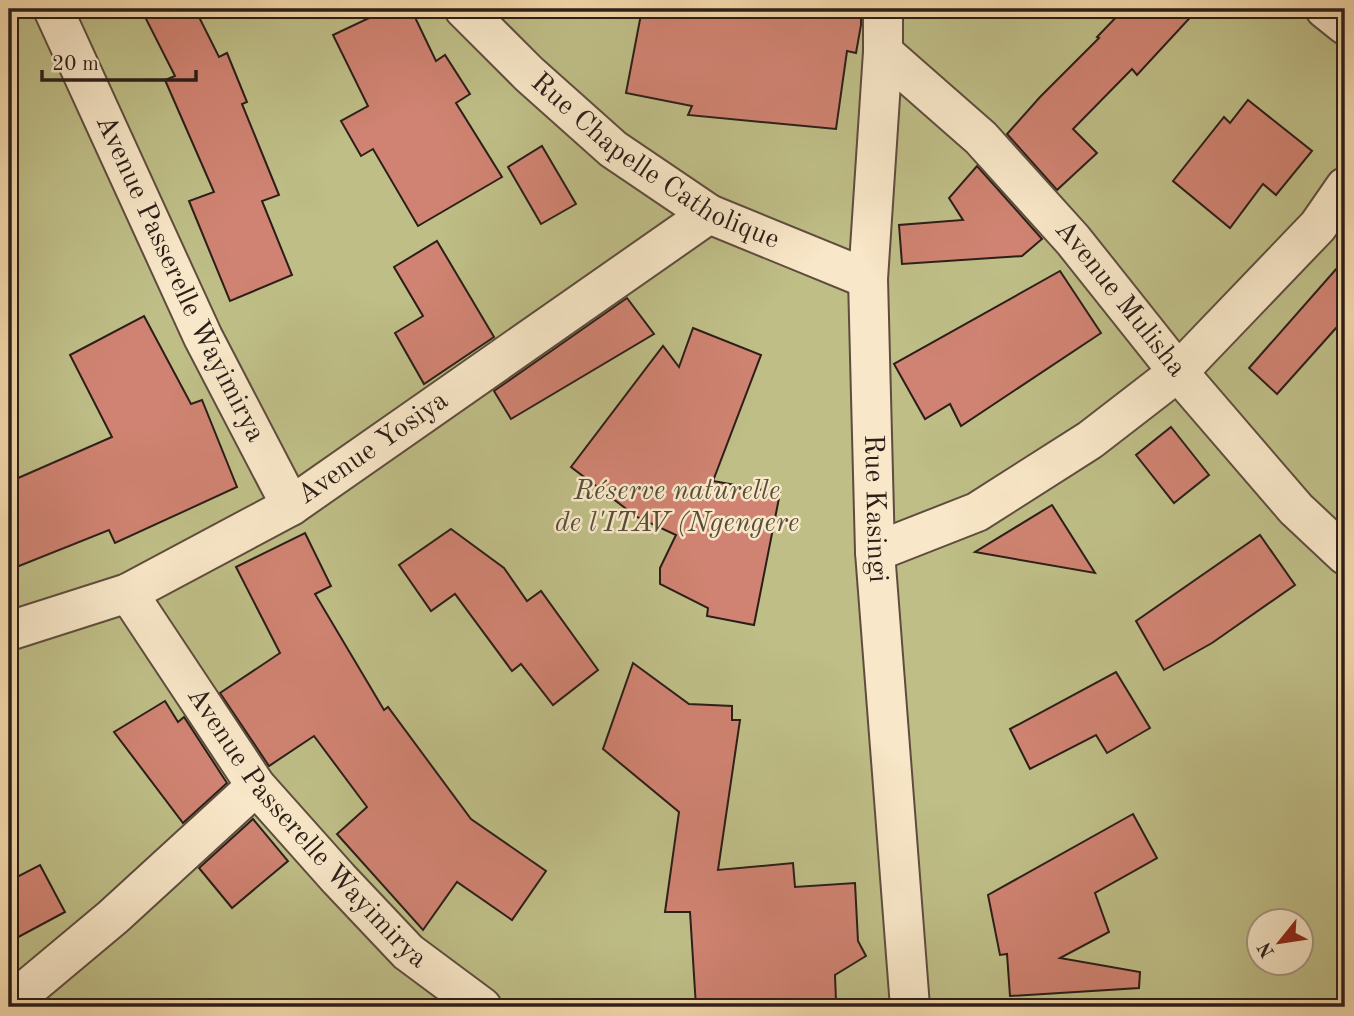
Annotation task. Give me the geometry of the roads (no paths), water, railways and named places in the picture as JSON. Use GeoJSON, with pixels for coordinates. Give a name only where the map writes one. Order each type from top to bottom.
{"type":"FeatureCollection","features":[{"type":"Feature","properties":{"kind":"street","name":"Avenue Passerelle Wayimirya"},"geometry":{"type":"LineString","coordinates":[[54,9],[203,337],[291,506]]}},
{"type":"Feature","properties":{"kind":"street","name":"Rue Chapelle Catholique"},"geometry":{"type":"LineString","coordinates":[[464,9],[529,74],[613,149],[709,214],[868,279]]}},
{"type":"Feature","properties":{"kind":"street","name":"Rue Kasingi"},"geometry":{"type":"LineString","coordinates":[[883,9],[883,52],[868,279],[875,552],[910,1007]]}},
{"type":"Feature","properties":{"kind":"street"},"geometry":{"type":"LineString","coordinates":[[1325,9],[1345,25]]}},
{"type":"Feature","properties":{"kind":"street","name":"Avenue Mulisha"},"geometry":{"type":"LineString","coordinates":[[883,52],[981,138],[1073,240],[1178,372],[1296,509],[1345,555]]}},
{"type":"Feature","properties":{"kind":"street"},"geometry":{"type":"LineString","coordinates":[[875,552],[977,512],[1090,440],[1178,372],[1318,226],[1345,187]]}},
{"type":"Feature","properties":{"kind":"street","name":"Avenue Yosiya"},"geometry":{"type":"LineString","coordinates":[[9,631],[128,593],[291,506],[709,214]]}},
{"type":"Feature","properties":{"kind":"street","name":"Avenue Passerelle Wayimirya"},"geometry":{"type":"LineString","coordinates":[[128,593],[256,786],[408,951],[482,1007]]}},
{"type":"Feature","properties":{"kind":"street"},"geometry":{"type":"LineString","coordinates":[[9,1004],[113,917],[256,786]]}},
{"type":"Feature","properties":{"kind":"park label","name":"Réserve naturelle de l'ITAV (Ngengere"},"geometry":{"type":"Point","coordinates":[677,508]}}]}
